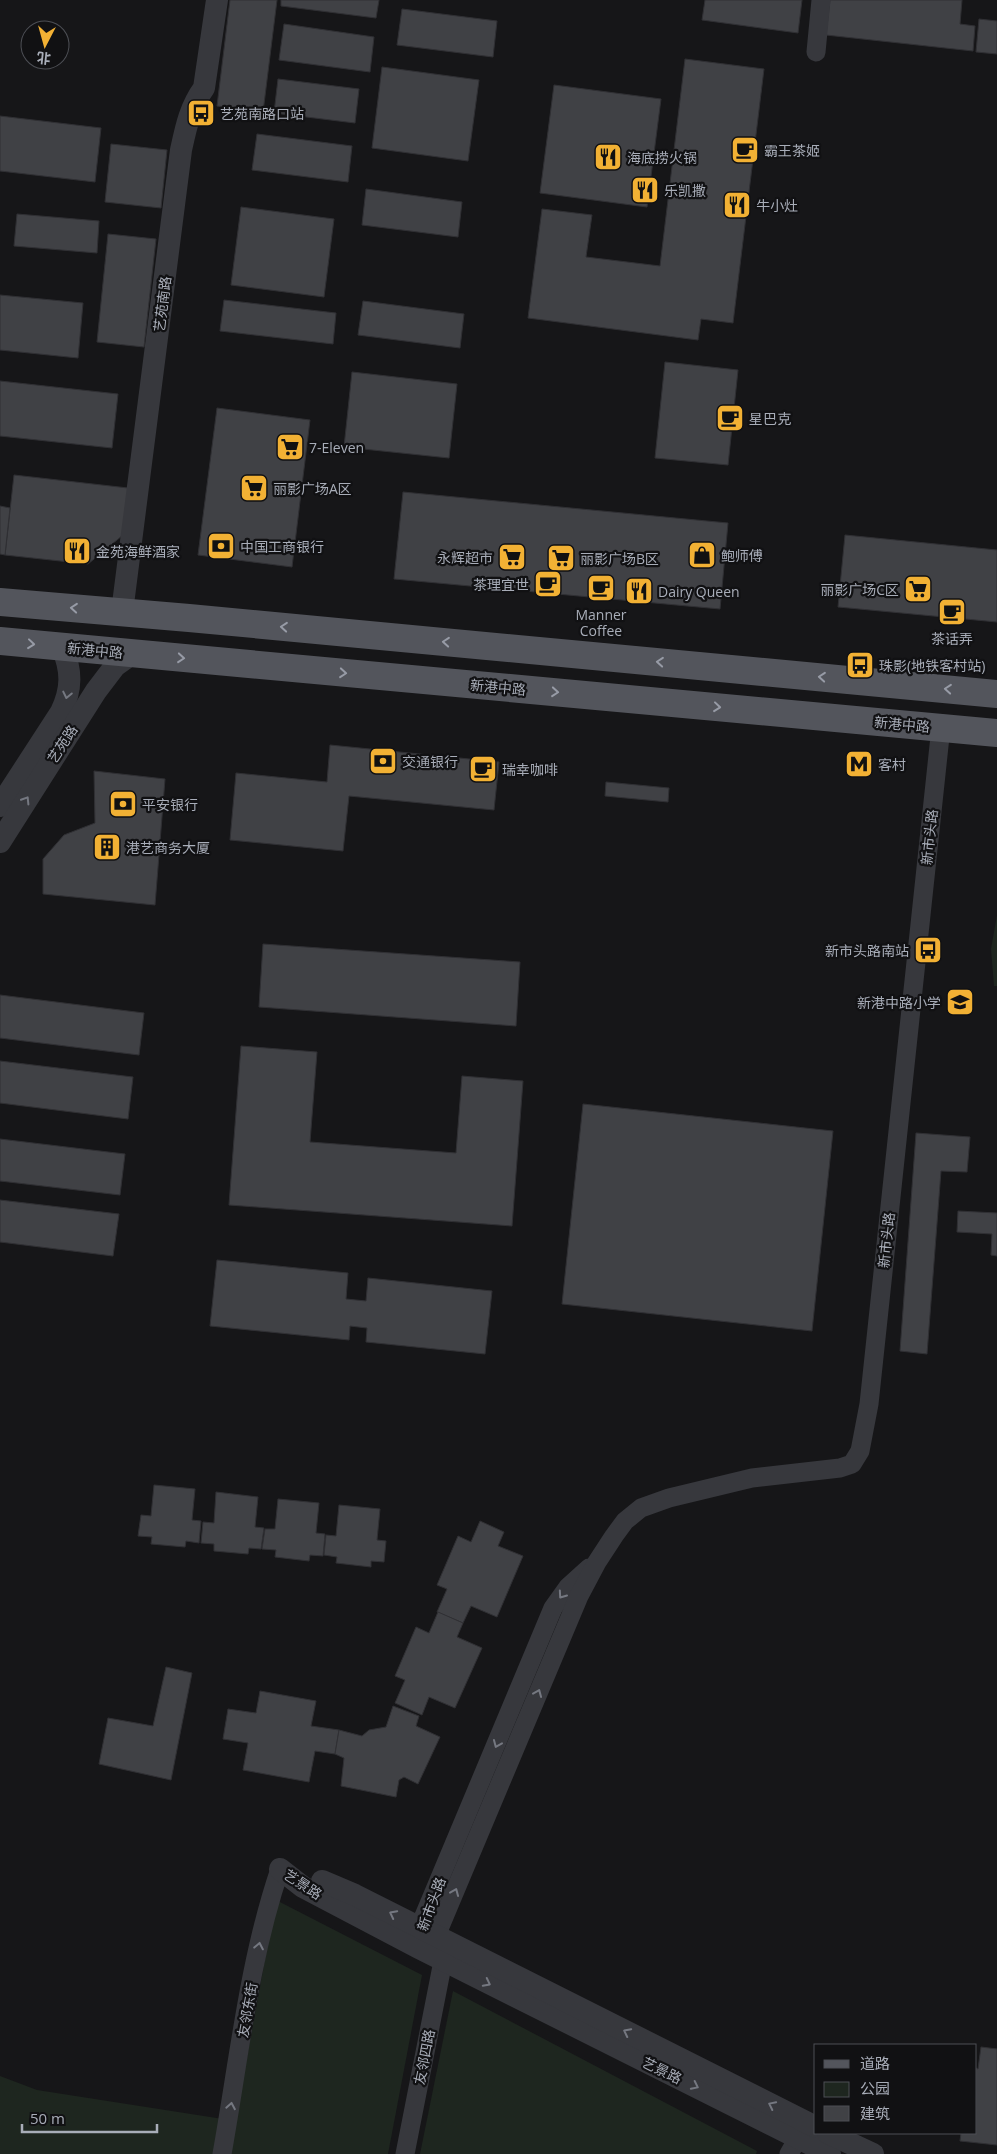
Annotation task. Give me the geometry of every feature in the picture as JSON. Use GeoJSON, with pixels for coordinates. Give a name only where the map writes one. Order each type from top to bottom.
{"type":"FeatureCollection","features":[{"type":"Feature","properties":{"kind":"main road"},"geometry":{"type":"LineString","coordinates":[[0,602],[997,694]]}},
{"type":"Feature","properties":{"kind":"main road","name":"新港中路"},"geometry":{"type":"LineString","coordinates":[[0,641],[997,733]]}},
{"type":"Feature","properties":{"kind":"street","name":"艺苑南路"},"geometry":{"type":"LineString","coordinates":[[122,612],[181,150],[189,116],[195,100],[204,88],[217,0]]}},
{"type":"Feature","properties":{"kind":"street"},"geometry":{"type":"LineString","coordinates":[[816,52],[821,0]]}},
{"type":"Feature","properties":{"kind":"street","name":"艺苑路"},"geometry":{"type":"LineString","coordinates":[[0,806],[61,712],[68,697],[69,673],[62,647]]}},
{"type":"Feature","properties":{"kind":"street","name":"艺苑路"},"geometry":{"type":"LineString","coordinates":[[0,842],[96,691],[115,666],[133,653]]}},
{"type":"Feature","properties":{"kind":"street","name":"新市头路"},"geometry":{"type":"LineString","coordinates":[[425,1938],[579,1596],[597,1562],[625,1521],[642,1508],[669,1498],[752,1478],[840,1468],[852,1464],[860,1451],[869,1404],[940,727]]}},
{"type":"Feature","properties":{"kind":"street","name":"艺景路"},"geometry":{"type":"LineString","coordinates":[[280,1869],[303,1887],[425,1938],[814,2141]]}},
{"type":"Feature","properties":{"kind":"street","name":"友邻东街"},"geometry":{"type":"LineString","coordinates":[[222,2154],[259,1944],[268,1903],[280,1869]]}},
{"type":"Feature","properties":{"kind":"street","name":"艺景路"},"geometry":{"type":"LineString","coordinates":[[425,1938],[443,1961],[814,2141],[873,2154]]}},
{"type":"Feature","properties":{"kind":"street","name":"友邻四路"},"geometry":{"type":"LineString","coordinates":[[405,2154],[443,1961]]}},
{"type":"Feature","properties":{"kind":"green space"},"geometry":{"type":"Polygon","coordinates":[[[997,915],[997,986],[994,986],[991,949],[997,915]]]}},
{"type":"Feature","properties":{"kind":"green space"},"geometry":{"type":"Polygon","coordinates":[[[276,1900],[422,1975],[388,2154],[229,2154],[276,1900]]]}},
{"type":"Feature","properties":{"kind":"green space"},"geometry":{"type":"Polygon","coordinates":[[[453,1991],[757,2151],[756,2154],[420,2154],[453,1991]]]}},
{"type":"Feature","properties":{"kind":"green space"},"geometry":{"type":"Polygon","coordinates":[[[0,2076],[37,2090],[223,2119],[216,2154],[0,2154],[0,2076]]]}},
{"type":"Feature","properties":{"kind":"building"},"geometry":{"type":"Polygon","coordinates":[[[230,0],[277,0],[263,112],[217,106],[230,0]]]}},
{"type":"Feature","properties":{"kind":"building"},"geometry":{"type":"Polygon","coordinates":[[[281,0],[379,0],[376,18],[281,6],[281,0]]]}},
{"type":"Feature","properties":{"kind":"building"},"geometry":{"type":"Polygon","coordinates":[[[705,0],[802,0],[798,33],[702,20],[705,0]]]}},
{"type":"Feature","properties":{"kind":"building"},"geometry":{"type":"Polygon","coordinates":[[[830,0],[962,0],[960,24],[975,26],[973,51],[826,35],[830,0]]]}},
{"type":"Feature","properties":{"kind":"building"},"geometry":{"type":"Polygon","coordinates":[[[402,9],[497,21],[493,57],[397,45],[402,9]]]}},
{"type":"Feature","properties":{"kind":"building"},"geometry":{"type":"Polygon","coordinates":[[[979,19],[997,21],[997,54],[976,52],[979,19]]]}},
{"type":"Feature","properties":{"kind":"building"},"geometry":{"type":"Polygon","coordinates":[[[284,24],[374,37],[370,72],[279,60],[284,24]]]}},
{"type":"Feature","properties":{"kind":"building"},"geometry":{"type":"Polygon","coordinates":[[[685,59],[764,69],[733,323],[701,319],[698,340],[528,318],[542,209],[592,215],[586,257],[660,266],[685,59]]]}},
{"type":"Feature","properties":{"kind":"building"},"geometry":{"type":"Polygon","coordinates":[[[382,67],[479,80],[468,161],[372,148],[382,67]]]}},
{"type":"Feature","properties":{"kind":"building"},"geometry":{"type":"Polygon","coordinates":[[[278,79],[359,89],[355,123],[274,113],[278,79]]]}},
{"type":"Feature","properties":{"kind":"building"},"geometry":{"type":"Polygon","coordinates":[[[554,85],[661,99],[647,207],[540,193],[554,85]]]}},
{"type":"Feature","properties":{"kind":"building"},"geometry":{"type":"Polygon","coordinates":[[[0,116],[101,128],[95,182],[0,171],[0,116]]]}},
{"type":"Feature","properties":{"kind":"building"},"geometry":{"type":"Polygon","coordinates":[[[257,134],[352,146],[348,182],[252,170],[257,134]]]}},
{"type":"Feature","properties":{"kind":"building"},"geometry":{"type":"Polygon","coordinates":[[[111,144],[167,150],[161,208],[105,202],[111,144]]]}},
{"type":"Feature","properties":{"kind":"building"},"geometry":{"type":"Polygon","coordinates":[[[366,189],[462,202],[458,237],[362,225],[366,189]]]}},
{"type":"Feature","properties":{"kind":"building"},"geometry":{"type":"Polygon","coordinates":[[[241,207],[334,219],[324,297],[231,285],[241,207]]]}},
{"type":"Feature","properties":{"kind":"building"},"geometry":{"type":"Polygon","coordinates":[[[17,214],[99,221],[97,253],[14,246],[17,214]]]}},
{"type":"Feature","properties":{"kind":"building"},"geometry":{"type":"Polygon","coordinates":[[[108,234],[156,239],[144,347],[97,342],[108,234]]]}},
{"type":"Feature","properties":{"kind":"building"},"geometry":{"type":"Polygon","coordinates":[[[0,295],[83,303],[78,358],[0,350],[0,295]]]}},
{"type":"Feature","properties":{"kind":"building"},"geometry":{"type":"Polygon","coordinates":[[[224,300],[336,313],[333,344],[220,331],[224,300]]]}},
{"type":"Feature","properties":{"kind":"building"},"geometry":{"type":"Polygon","coordinates":[[[363,301],[464,314],[460,348],[358,335],[363,301]]]}},
{"type":"Feature","properties":{"kind":"building"},"geometry":{"type":"Polygon","coordinates":[[[665,362],[738,370],[728,465],[655,458],[665,362]]]}},
{"type":"Feature","properties":{"kind":"building"},"geometry":{"type":"Polygon","coordinates":[[[352,372],[457,384],[449,458],[344,447],[352,372]]]}},
{"type":"Feature","properties":{"kind":"building"},"geometry":{"type":"Polygon","coordinates":[[[0,381],[118,394],[112,448],[0,436],[0,381]]]}},
{"type":"Feature","properties":{"kind":"building","name":"丽影广场A区"},"geometry":{"type":"Polygon","coordinates":[[[217,408],[310,420],[292,567],[198,555],[217,408]]]}},
{"type":"Feature","properties":{"kind":"building"},"geometry":{"type":"Polygon","coordinates":[[[14,475],[128,488],[123,535],[88,564],[5,555],[14,475]]]}},
{"type":"Feature","properties":{"kind":"building","name":"丽影广场B区"},"geometry":{"type":"Polygon","coordinates":[[[403,492],[728,523],[720,609],[394,579],[403,492]]]}},
{"type":"Feature","properties":{"kind":"building"},"geometry":{"type":"Polygon","coordinates":[[[0,506],[10,508],[5,555],[0,554],[0,506]]]}},
{"type":"Feature","properties":{"kind":"building","name":"丽影广场C区"},"geometry":{"type":"Polygon","coordinates":[[[845,535],[997,550],[997,622],[838,607],[845,535]]]}},
{"type":"Feature","properties":{"kind":"building"},"geometry":{"type":"Polygon","coordinates":[[[330,745],[499,762],[494,810],[349,796],[343,851],[230,840],[236,773],[327,782],[330,745]]]}},
{"type":"Feature","properties":{"kind":"building","name":"港艺商务大厦"},"geometry":{"type":"Polygon","coordinates":[[[94,771],[165,779],[155,905],[43,894],[43,859],[64,835],[95,823],[94,771]]]}},
{"type":"Feature","properties":{"kind":"building"},"geometry":{"type":"Polygon","coordinates":[[[606,782],[669,788],[668,802],[605,796],[606,782]]]}},
{"type":"Feature","properties":{"kind":"building"},"geometry":{"type":"Polygon","coordinates":[[[263,944],[520,962],[516,1026],[259,1007],[263,944]]]}},
{"type":"Feature","properties":{"kind":"building"},"geometry":{"type":"Polygon","coordinates":[[[0,995],[144,1013],[139,1055],[0,1038],[0,995]]]}},
{"type":"Feature","properties":{"kind":"building"},"geometry":{"type":"Polygon","coordinates":[[[241,1046],[317,1052],[310,1142],[456,1153],[462,1076],[523,1081],[512,1226],[229,1205],[241,1046]]]}},
{"type":"Feature","properties":{"kind":"building"},"geometry":{"type":"Polygon","coordinates":[[[0,1061],[133,1077],[128,1119],[0,1103],[0,1061]]]}},
{"type":"Feature","properties":{"kind":"building"},"geometry":{"type":"Polygon","coordinates":[[[583,1104],[833,1131],[812,1331],[562,1304],[583,1104]]]}},
{"type":"Feature","properties":{"kind":"building"},"geometry":{"type":"Polygon","coordinates":[[[916,1133],[970,1137],[967,1172],[941,1171],[927,1354],[900,1351],[916,1133]]]}},
{"type":"Feature","properties":{"kind":"building"},"geometry":{"type":"Polygon","coordinates":[[[0,1139],[125,1154],[120,1195],[0,1181],[0,1139]]]}},
{"type":"Feature","properties":{"kind":"building"},"geometry":{"type":"Polygon","coordinates":[[[0,1200],[119,1214],[113,1256],[0,1242],[0,1200]]]}},
{"type":"Feature","properties":{"kind":"building"},"geometry":{"type":"Polygon","coordinates":[[[958,1211],[997,1213],[997,1256],[991,1255],[992,1234],[957,1232],[958,1211]]]}},
{"type":"Feature","properties":{"kind":"building"},"geometry":{"type":"Polygon","coordinates":[[[217,1260],[348,1273],[346,1299],[366,1301],[368,1278],[492,1291],[485,1354],[366,1342],[367,1328],[350,1326],[349,1340],[210,1326],[217,1260]]]}},
{"type":"Feature","properties":{"kind":"building"},"geometry":{"type":"Polygon","coordinates":[[[154,1485],[195,1489],[192,1520],[201,1521],[199,1543],[186,1541],[185,1547],[151,1544],[152,1537],[138,1536],[141,1515],[151,1516],[154,1485]]]}},
{"type":"Feature","properties":{"kind":"building"},"geometry":{"type":"Polygon","coordinates":[[[216,1492],[258,1497],[255,1527],[264,1528],[261,1549],[249,1548],[248,1554],[214,1551],[214,1544],[201,1543],[203,1522],[214,1523],[216,1492]]]}},
{"type":"Feature","properties":{"kind":"building"},"geometry":{"type":"Polygon","coordinates":[[[278,1499],[319,1503],[316,1533],[325,1534],[323,1556],[310,1555],[309,1561],[275,1557],[276,1550],[262,1549],[265,1529],[275,1529],[278,1499]]]}},
{"type":"Feature","properties":{"kind":"building"},"geometry":{"type":"Polygon","coordinates":[[[339,1505],[380,1509],[377,1540],[386,1541],[384,1562],[371,1561],[371,1567],[336,1563],[337,1557],[324,1555],[326,1535],[336,1536],[339,1505]]]}},
{"type":"Feature","properties":{"kind":"building"},"geometry":{"type":"Polygon","coordinates":[[[480,1521],[504,1532],[498,1546],[523,1556],[497,1617],[471,1606],[463,1623],[437,1612],[447,1589],[437,1585],[458,1536],[471,1542],[480,1521]]]}},
{"type":"Feature","properties":{"kind":"building"},"geometry":{"type":"Polygon","coordinates":[[[438,1612],[463,1623],[457,1637],[482,1648],[455,1708],[429,1697],[422,1715],[395,1703],[405,1680],[395,1676],[416,1627],[429,1633],[438,1612]]]}},
{"type":"Feature","properties":{"kind":"building"},"geometry":{"type":"Polygon","coordinates":[[[166,1667],[192,1673],[171,1780],[99,1764],[108,1718],[153,1726],[166,1667]]]}},
{"type":"Feature","properties":{"kind":"building"},"geometry":{"type":"Polygon","coordinates":[[[260,1691],[316,1701],[311,1726],[339,1730],[335,1754],[315,1751],[309,1782],[243,1770],[248,1743],[223,1739],[228,1709],[256,1713],[260,1691]]]}},
{"type":"Feature","properties":{"kind":"building"},"geometry":{"type":"Polygon","coordinates":[[[393,1706],[419,1716],[416,1726],[440,1737],[418,1784],[404,1777],[399,1780],[396,1797],[341,1786],[344,1758],[335,1754],[339,1730],[362,1736],[369,1730],[386,1727],[393,1706]]]}},
{"type":"Feature","properties":{"kind":"building"},"geometry":{"type":"Polygon","coordinates":[[[981,2047],[997,2049],[997,2145],[960,2141],[961,2134],[977,2134],[978,2069],[981,2047]]]}},
{"type":"Feature","properties":{"kind":"place","name":"艺苑南路口站"},"geometry":{"type":"Point","coordinates":[201,113]}},
{"type":"Feature","properties":{"kind":"place","name":"霸王茶姬"},"geometry":{"type":"Point","coordinates":[745,150]}},
{"type":"Feature","properties":{"kind":"place","name":"海底捞火锅"},"geometry":{"type":"Point","coordinates":[608,157]}},
{"type":"Feature","properties":{"kind":"place","name":"乐凯撒"},"geometry":{"type":"Point","coordinates":[645,190]}},
{"type":"Feature","properties":{"kind":"place","name":"牛小灶"},"geometry":{"type":"Point","coordinates":[737,205]}},
{"type":"Feature","properties":{"kind":"place","name":"星巴克"},"geometry":{"type":"Point","coordinates":[730,418]}},
{"type":"Feature","properties":{"kind":"place","name":"7-Eleven"},"geometry":{"type":"Point","coordinates":[290,447]}},
{"type":"Feature","properties":{"kind":"place","name":"丽影广场A区"},"geometry":{"type":"Point","coordinates":[254,488]}},
{"type":"Feature","properties":{"kind":"place","name":"中国工商银行"},"geometry":{"type":"Point","coordinates":[221,546]}},
{"type":"Feature","properties":{"kind":"place","name":"金苑海鲜酒家"},"geometry":{"type":"Point","coordinates":[77,551]}},
{"type":"Feature","properties":{"kind":"place","name":"鲍师傅"},"geometry":{"type":"Point","coordinates":[702,555]}},
{"type":"Feature","properties":{"kind":"place","name":"永辉超市"},"geometry":{"type":"Point","coordinates":[512,557]}},
{"type":"Feature","properties":{"kind":"place","name":"丽影广场B区"},"geometry":{"type":"Point","coordinates":[561,558]}},
{"type":"Feature","properties":{"kind":"place","name":"茶理宜世"},"geometry":{"type":"Point","coordinates":[548,584]}},
{"type":"Feature","properties":{"kind":"place","name":"Manner Coffee"},"geometry":{"type":"Point","coordinates":[601,588]}},
{"type":"Feature","properties":{"kind":"place","name":"丽影广场C区"},"geometry":{"type":"Point","coordinates":[918,589]}},
{"type":"Feature","properties":{"kind":"place","name":"Dairy Queen"},"geometry":{"type":"Point","coordinates":[639,591]}},
{"type":"Feature","properties":{"kind":"place","name":"茶话弄"},"geometry":{"type":"Point","coordinates":[952,612]}},
{"type":"Feature","properties":{"kind":"place","name":"珠影(地铁客村站)"},"geometry":{"type":"Point","coordinates":[860,665]}},
{"type":"Feature","properties":{"kind":"place","name":"交通银行"},"geometry":{"type":"Point","coordinates":[383,761]}},
{"type":"Feature","properties":{"kind":"place","name":"客村"},"geometry":{"type":"Point","coordinates":[859,764]}},
{"type":"Feature","properties":{"kind":"place","name":"瑞幸咖啡"},"geometry":{"type":"Point","coordinates":[483,769]}},
{"type":"Feature","properties":{"kind":"place","name":"平安银行"},"geometry":{"type":"Point","coordinates":[123,804]}},
{"type":"Feature","properties":{"kind":"place","name":"港艺商务大厦"},"geometry":{"type":"Point","coordinates":[107,847]}},
{"type":"Feature","properties":{"kind":"place","name":"新市头路南站"},"geometry":{"type":"Point","coordinates":[928,950]}},
{"type":"Feature","properties":{"kind":"place","name":"新港中路小学"},"geometry":{"type":"Point","coordinates":[960,1002]}}]}
